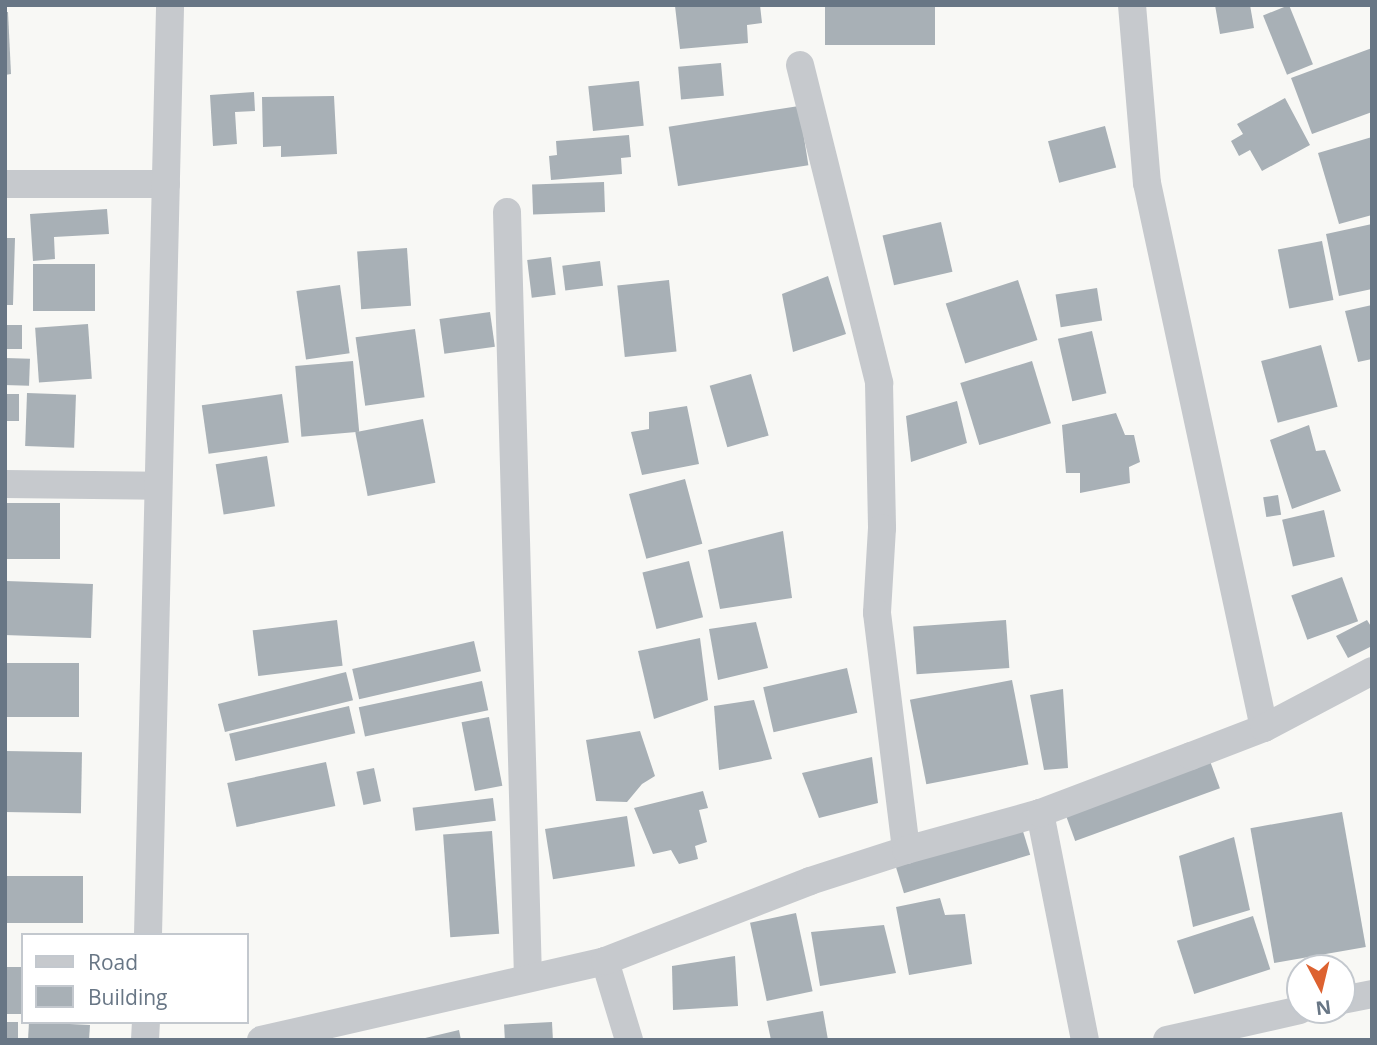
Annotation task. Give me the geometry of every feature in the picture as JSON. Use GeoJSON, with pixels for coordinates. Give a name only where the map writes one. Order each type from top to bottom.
{"type":"FeatureCollection","features":[{"type":"Feature","properties":{"kind":"street"},"geometry":{"type":"LineString","coordinates":[[148,933],[170,5]]}},
{"type":"Feature","properties":{"kind":"street"},"geometry":{"type":"LineString","coordinates":[[1132,5],[1147,183],[1264,728]]}},
{"type":"Feature","properties":{"kind":"street"},"geometry":{"type":"LineString","coordinates":[[800,65],[879,383],[882,528],[877,613],[906,850]]}},
{"type":"Feature","properties":{"kind":"street"},"geometry":{"type":"LineString","coordinates":[[5,184],[166,184]]}},
{"type":"Feature","properties":{"kind":"street"},"geometry":{"type":"LineString","coordinates":[[507,212],[528,978]]}},
{"type":"Feature","properties":{"kind":"street"},"geometry":{"type":"LineString","coordinates":[[5,484],[158,486]]}},
{"type":"Feature","properties":{"kind":"street"},"geometry":{"type":"LineString","coordinates":[[261,1040],[605,961],[810,881],[906,850],[1040,813],[1264,728],[1372,671]]}},
{"type":"Feature","properties":{"kind":"street"},"geometry":{"type":"LineString","coordinates":[[1040,813],[1085,1040]]}},
{"type":"Feature","properties":{"kind":"street"},"geometry":{"type":"LineString","coordinates":[[605,961],[629,1040]]}},
{"type":"Feature","properties":{"kind":"street"},"geometry":{"type":"LineString","coordinates":[[1167,1040],[1286,1013]]}},
{"type":"Feature","properties":{"kind":"building"},"geometry":{"type":"Polygon","coordinates":[[[760,5],[762,23],[747,25],[748,43],[680,49],[675,6],[760,5]]]}},
{"type":"Feature","properties":{"kind":"building"},"geometry":{"type":"Polygon","coordinates":[[[825,5],[935,5],[935,45],[825,45],[825,5]]]}},
{"type":"Feature","properties":{"kind":"building"},"geometry":{"type":"Polygon","coordinates":[[[1215,5],[1250,5],[1254,28],[1220,34],[1215,5]]]}},
{"type":"Feature","properties":{"kind":"building"},"geometry":{"type":"Polygon","coordinates":[[[1289,5],[1313,64],[1287,75],[1263,15],[1289,5]]]}},
{"type":"Feature","properties":{"kind":"building"},"geometry":{"type":"Polygon","coordinates":[[[5,12],[8,12],[11,74],[5,75],[5,12]]]}},
{"type":"Feature","properties":{"kind":"building"},"geometry":{"type":"Polygon","coordinates":[[[1372,48],[1372,112],[1312,134],[1291,78],[1372,48]]]}},
{"type":"Feature","properties":{"kind":"building"},"geometry":{"type":"Polygon","coordinates":[[[721,63],[724,96],[681,100],[678,67],[721,63]]]}},
{"type":"Feature","properties":{"kind":"building"},"geometry":{"type":"Polygon","coordinates":[[[639,81],[644,126],[593,131],[588,86],[639,81]]]}},
{"type":"Feature","properties":{"kind":"building"},"geometry":{"type":"Polygon","coordinates":[[[254,92],[255,111],[235,112],[237,144],[213,146],[210,95],[254,92]]]}},
{"type":"Feature","properties":{"kind":"building"},"geometry":{"type":"Polygon","coordinates":[[[334,96],[337,154],[281,157],[281,146],[263,147],[262,97],[334,96]]]}},
{"type":"Feature","properties":{"kind":"building"},"geometry":{"type":"Polygon","coordinates":[[[1285,98],[1310,145],[1262,171],[1250,150],[1239,156],[1231,141],[1243,134],[1237,124],[1285,98]]]}},
{"type":"Feature","properties":{"kind":"building"},"geometry":{"type":"Polygon","coordinates":[[[799,106],[808,165],[678,186],[669,127],[799,106]]]}},
{"type":"Feature","properties":{"kind":"building"},"geometry":{"type":"Polygon","coordinates":[[[1105,126],[1116,168],[1059,183],[1048,141],[1105,126]]]}},
{"type":"Feature","properties":{"kind":"building"},"geometry":{"type":"Polygon","coordinates":[[[629,135],[631,157],[621,158],[622,174],[551,180],[549,156],[557,155],[556,141],[629,135]]]}},
{"type":"Feature","properties":{"kind":"building"},"geometry":{"type":"Polygon","coordinates":[[[1372,137],[1372,215],[1339,224],[1318,153],[1372,137]]]}},
{"type":"Feature","properties":{"kind":"building"},"geometry":{"type":"Polygon","coordinates":[[[604,182],[605,212],[533,214],[532,185],[604,182]]]}},
{"type":"Feature","properties":{"kind":"building"},"geometry":{"type":"Polygon","coordinates":[[[107,209],[109,234],[54,237],[55,259],[33,261],[30,214],[107,209]]]}},
{"type":"Feature","properties":{"kind":"building"},"geometry":{"type":"Polygon","coordinates":[[[941,222],[952,272],[894,285],[883,235],[941,222]]]}},
{"type":"Feature","properties":{"kind":"building"},"geometry":{"type":"Polygon","coordinates":[[[1372,224],[1372,289],[1339,296],[1326,234],[1372,224]]]}},
{"type":"Feature","properties":{"kind":"building"},"geometry":{"type":"Polygon","coordinates":[[[5,238],[15,238],[13,305],[5,305],[5,238]]]}},
{"type":"Feature","properties":{"kind":"building"},"geometry":{"type":"Polygon","coordinates":[[[1322,241],[1333,300],[1289,308],[1278,250],[1322,241]]]}},
{"type":"Feature","properties":{"kind":"building"},"geometry":{"type":"Polygon","coordinates":[[[407,248],[411,306],[361,309],[357,251],[407,248]]]}},
{"type":"Feature","properties":{"kind":"building"},"geometry":{"type":"Polygon","coordinates":[[[551,257],[556,295],[532,298],[527,260],[551,257]]]}},
{"type":"Feature","properties":{"kind":"building"},"geometry":{"type":"Polygon","coordinates":[[[600,261],[603,286],[565,290],[562,266],[600,261]]]}},
{"type":"Feature","properties":{"kind":"building"},"geometry":{"type":"Polygon","coordinates":[[[33,264],[95,264],[95,311],[33,311],[33,264]]]}},
{"type":"Feature","properties":{"kind":"building"},"geometry":{"type":"Polygon","coordinates":[[[828,276],[846,334],[793,352],[782,294],[828,276]]]}},
{"type":"Feature","properties":{"kind":"building"},"geometry":{"type":"Polygon","coordinates":[[[669,280],[677,352],[625,357],[617,285],[669,280]]]}},
{"type":"Feature","properties":{"kind":"building"},"geometry":{"type":"Polygon","coordinates":[[[1018,280],[1037,340],[965,363],[946,303],[1018,280]]]}},
{"type":"Feature","properties":{"kind":"building"},"geometry":{"type":"Polygon","coordinates":[[[340,285],[350,353],[306,359],[296,291],[340,285]]]}},
{"type":"Feature","properties":{"kind":"building"},"geometry":{"type":"Polygon","coordinates":[[[1097,288],[1102,321],[1061,327],[1056,295],[1097,288]]]}},
{"type":"Feature","properties":{"kind":"building"},"geometry":{"type":"Polygon","coordinates":[[[1372,305],[1372,359],[1358,362],[1345,311],[1372,305]]]}},
{"type":"Feature","properties":{"kind":"building"},"geometry":{"type":"Polygon","coordinates":[[[490,312],[495,347],[444,354],[439,319],[490,312]]]}},
{"type":"Feature","properties":{"kind":"building"},"geometry":{"type":"Polygon","coordinates":[[[88,324],[92,379],[39,383],[35,328],[88,324]]]}},
{"type":"Feature","properties":{"kind":"building"},"geometry":{"type":"Polygon","coordinates":[[[5,325],[22,325],[22,349],[5,349],[5,325]]]}},
{"type":"Feature","properties":{"kind":"building"},"geometry":{"type":"Polygon","coordinates":[[[415,329],[425,397],[365,406],[356,337],[415,329]]]}},
{"type":"Feature","properties":{"kind":"building"},"geometry":{"type":"Polygon","coordinates":[[[1092,331],[1106,393],[1072,401],[1058,339],[1092,331]]]}},
{"type":"Feature","properties":{"kind":"building"},"geometry":{"type":"Polygon","coordinates":[[[1321,345],[1338,407],[1278,423],[1261,361],[1321,345]]]}},
{"type":"Feature","properties":{"kind":"building"},"geometry":{"type":"Polygon","coordinates":[[[5,358],[30,359],[29,386],[5,385],[5,358]]]}},
{"type":"Feature","properties":{"kind":"building"},"geometry":{"type":"Polygon","coordinates":[[[353,361],[359,432],[301,437],[295,366],[353,361]]]}},
{"type":"Feature","properties":{"kind":"building"},"geometry":{"type":"Polygon","coordinates":[[[1032,361],[1051,423],[979,445],[960,383],[1032,361]]]}},
{"type":"Feature","properties":{"kind":"building"},"geometry":{"type":"Polygon","coordinates":[[[751,374],[769,436],[727,447],[710,386],[751,374]]]}},
{"type":"Feature","properties":{"kind":"building"},"geometry":{"type":"Polygon","coordinates":[[[27,393],[76,395],[74,448],[25,446],[27,393]]]}},
{"type":"Feature","properties":{"kind":"building"},"geometry":{"type":"Polygon","coordinates":[[[5,394],[19,394],[19,421],[5,421],[5,394]]]}},
{"type":"Feature","properties":{"kind":"building"},"geometry":{"type":"Polygon","coordinates":[[[282,394],[289,443],[209,454],[202,405],[282,394]]]}},
{"type":"Feature","properties":{"kind":"building"},"geometry":{"type":"Polygon","coordinates":[[[957,401],[967,443],[911,462],[906,416],[957,401]]]}},
{"type":"Feature","properties":{"kind":"building"},"geometry":{"type":"Polygon","coordinates":[[[687,406],[699,464],[642,475],[631,432],[649,429],[649,412],[687,406]]]}},
{"type":"Feature","properties":{"kind":"building"},"geometry":{"type":"Polygon","coordinates":[[[1116,413],[1125,435],[1134,435],[1140,462],[1129,467],[1130,483],[1080,493],[1080,473],[1066,473],[1062,425],[1116,413]]]}},
{"type":"Feature","properties":{"kind":"building"},"geometry":{"type":"Polygon","coordinates":[[[423,419],[435,483],[368,496],[355,432],[423,419]]]}},
{"type":"Feature","properties":{"kind":"building"},"geometry":{"type":"Polygon","coordinates":[[[1309,425],[1316,451],[1325,450],[1341,491],[1292,509],[1270,440],[1309,425]]]}},
{"type":"Feature","properties":{"kind":"building"},"geometry":{"type":"Polygon","coordinates":[[[267,456],[275,506],[224,515],[216,464],[267,456]]]}},
{"type":"Feature","properties":{"kind":"building"},"geometry":{"type":"Polygon","coordinates":[[[685,479],[702,544],[646,559],[629,494],[685,479]]]}},
{"type":"Feature","properties":{"kind":"building"},"geometry":{"type":"Polygon","coordinates":[[[1278,495],[1281,515],[1266,517],[1263,497],[1278,495]]]}},
{"type":"Feature","properties":{"kind":"building"},"geometry":{"type":"Polygon","coordinates":[[[5,503],[60,503],[60,559],[5,559],[5,503]]]}},
{"type":"Feature","properties":{"kind":"building"},"geometry":{"type":"Polygon","coordinates":[[[1324,510],[1335,557],[1293,566],[1282,520],[1324,510]]]}},
{"type":"Feature","properties":{"kind":"building"},"geometry":{"type":"Polygon","coordinates":[[[783,531],[792,598],[720,609],[708,550],[783,531]]]}},
{"type":"Feature","properties":{"kind":"building"},"geometry":{"type":"Polygon","coordinates":[[[689,561],[703,617],[656,629],[642,573],[689,561]]]}},
{"type":"Feature","properties":{"kind":"building"},"geometry":{"type":"Polygon","coordinates":[[[1342,577],[1358,621],[1307,640],[1291,595],[1342,577]]]}},
{"type":"Feature","properties":{"kind":"building"},"geometry":{"type":"Polygon","coordinates":[[[6,581],[93,584],[91,638],[5,635],[6,581]]]}},
{"type":"Feature","properties":{"kind":"building"},"geometry":{"type":"Polygon","coordinates":[[[337,620],[343,666],[258,676],[253,630],[337,620]]]}},
{"type":"Feature","properties":{"kind":"building"},"geometry":{"type":"Polygon","coordinates":[[[1006,620],[1009,668],[917,674],[913,626],[1006,620]]]}},
{"type":"Feature","properties":{"kind":"building"},"geometry":{"type":"Polygon","coordinates":[[[1367,620],[1372,628],[1372,646],[1348,658],[1336,636],[1367,620]]]}},
{"type":"Feature","properties":{"kind":"building"},"geometry":{"type":"Polygon","coordinates":[[[756,622],[768,668],[718,680],[709,629],[756,622]]]}},
{"type":"Feature","properties":{"kind":"building"},"geometry":{"type":"Polygon","coordinates":[[[700,638],[708,700],[654,719],[638,651],[700,638]]]}},
{"type":"Feature","properties":{"kind":"building"},"geometry":{"type":"Polygon","coordinates":[[[474,641],[481,671],[359,699],[352,669],[474,641]]]}},
{"type":"Feature","properties":{"kind":"building"},"geometry":{"type":"Polygon","coordinates":[[[5,663],[79,663],[79,717],[5,717],[5,663]]]}},
{"type":"Feature","properties":{"kind":"building"},"geometry":{"type":"Polygon","coordinates":[[[847,668],[857,713],[774,732],[763,687],[847,668]]]}},
{"type":"Feature","properties":{"kind":"building"},"geometry":{"type":"Polygon","coordinates":[[[346,672],[353,700],[225,732],[218,704],[346,672]]]}},
{"type":"Feature","properties":{"kind":"building"},"geometry":{"type":"Polygon","coordinates":[[[1012,680],[1028,764],[926,784],[910,700],[1012,680]]]}},
{"type":"Feature","properties":{"kind":"building"},"geometry":{"type":"Polygon","coordinates":[[[482,681],[488,710],[365,737],[359,707],[482,681]]]}},
{"type":"Feature","properties":{"kind":"building"},"geometry":{"type":"Polygon","coordinates":[[[1063,689],[1068,768],[1044,770],[1030,695],[1063,689]]]}},
{"type":"Feature","properties":{"kind":"building"},"geometry":{"type":"Polygon","coordinates":[[[754,700],[772,759],[719,770],[714,706],[754,700]]]}},
{"type":"Feature","properties":{"kind":"building"},"geometry":{"type":"Polygon","coordinates":[[[349,706],[355,733],[235,761],[229,734],[349,706]]]}},
{"type":"Feature","properties":{"kind":"building"},"geometry":{"type":"Polygon","coordinates":[[[489,717],[502,786],[475,791],[462,722],[489,717]]]}},
{"type":"Feature","properties":{"kind":"building"},"geometry":{"type":"Polygon","coordinates":[[[640,731],[655,776],[642,784],[627,802],[596,801],[586,740],[640,731]]]}},
{"type":"Feature","properties":{"kind":"building"},"geometry":{"type":"Polygon","coordinates":[[[5,751],[82,752],[81,813],[5,812],[5,751]]]}},
{"type":"Feature","properties":{"kind":"building"},"geometry":{"type":"Polygon","coordinates":[[[872,757],[878,803],[819,818],[802,773],[872,757]]]}},
{"type":"Feature","properties":{"kind":"building"},"geometry":{"type":"Polygon","coordinates":[[[1210,761],[1220,788],[1075,841],[1065,814],[1210,761]]]}},
{"type":"Feature","properties":{"kind":"building"},"geometry":{"type":"Polygon","coordinates":[[[326,762],[335,806],[237,827],[227,783],[326,762]]]}},
{"type":"Feature","properties":{"kind":"building"},"geometry":{"type":"Polygon","coordinates":[[[374,768],[381,801],[363,805],[356,772],[374,768]]]}},
{"type":"Feature","properties":{"kind":"building"},"geometry":{"type":"Polygon","coordinates":[[[703,791],[708,808],[699,810],[707,842],[695,846],[698,859],[679,864],[671,850],[653,854],[634,808],[703,791]]]}},
{"type":"Feature","properties":{"kind":"building"},"geometry":{"type":"Polygon","coordinates":[[[493,798],[496,821],[415,831],[413,808],[493,798]]]}},
{"type":"Feature","properties":{"kind":"building"},"geometry":{"type":"Polygon","coordinates":[[[1342,812],[1366,947],[1326,954],[1286,954],[1286,961],[1274,963],[1250,828],[1342,812]]]}},
{"type":"Feature","properties":{"kind":"building"},"geometry":{"type":"Polygon","coordinates":[[[627,816],[635,866],[553,879],[545,829],[627,816]]]}},
{"type":"Feature","properties":{"kind":"building"},"geometry":{"type":"Polygon","coordinates":[[[1022,828],[1030,855],[904,893],[896,867],[1022,828]]]}},
{"type":"Feature","properties":{"kind":"building"},"geometry":{"type":"Polygon","coordinates":[[[492,831],[499,934],[450,937],[443,834],[492,831]]]}},
{"type":"Feature","properties":{"kind":"building"},"geometry":{"type":"Polygon","coordinates":[[[1234,837],[1250,910],[1193,927],[1179,856],[1234,837]]]}},
{"type":"Feature","properties":{"kind":"building"},"geometry":{"type":"Polygon","coordinates":[[[5,876],[83,876],[83,923],[5,923],[5,876]]]}},
{"type":"Feature","properties":{"kind":"building"},"geometry":{"type":"Polygon","coordinates":[[[940,898],[945,915],[965,914],[972,964],[909,975],[896,907],[940,898]]]}},
{"type":"Feature","properties":{"kind":"building"},"geometry":{"type":"Polygon","coordinates":[[[796,913],[813,991],[767,1001],[750,923],[796,913]]]}},
{"type":"Feature","properties":{"kind":"building"},"geometry":{"type":"Polygon","coordinates":[[[1253,916],[1270,969],[1194,994],[1177,941],[1253,916]]]}},
{"type":"Feature","properties":{"kind":"building"},"geometry":{"type":"Polygon","coordinates":[[[884,925],[896,973],[820,986],[811,932],[884,925]]]}},
{"type":"Feature","properties":{"kind":"building"},"geometry":{"type":"Polygon","coordinates":[[[735,956],[738,1006],[673,1010],[672,966],[735,956]]]}},
{"type":"Feature","properties":{"kind":"building"},"geometry":{"type":"Polygon","coordinates":[[[5,967],[21,967],[21,1014],[5,1014],[5,967]]]}},
{"type":"Feature","properties":{"kind":"building"},"geometry":{"type":"Polygon","coordinates":[[[823,1011],[828,1040],[771,1040],[767,1021],[823,1011]]]}},
{"type":"Feature","properties":{"kind":"building"},"geometry":{"type":"Polygon","coordinates":[[[5,1022],[18,1022],[18,1040],[5,1040],[5,1022]]]}},
{"type":"Feature","properties":{"kind":"building"},"geometry":{"type":"Polygon","coordinates":[[[552,1022],[553,1040],[505,1040],[504,1025],[552,1022]]]}},
{"type":"Feature","properties":{"kind":"building"},"geometry":{"type":"Polygon","coordinates":[[[29,1024],[90,1025],[89,1040],[28,1040],[29,1024]]]}},
{"type":"Feature","properties":{"kind":"building"},"geometry":{"type":"Polygon","coordinates":[[[459,1030],[461,1040],[421,1040],[421,1039],[459,1030]]]}}]}
